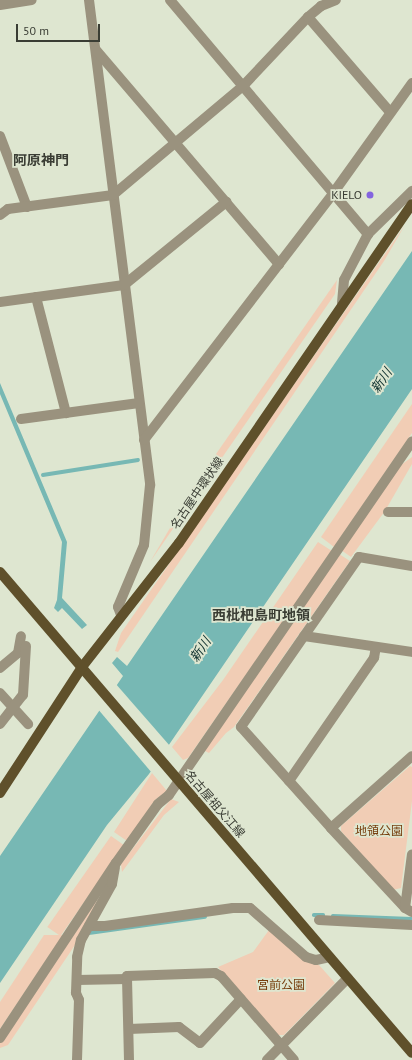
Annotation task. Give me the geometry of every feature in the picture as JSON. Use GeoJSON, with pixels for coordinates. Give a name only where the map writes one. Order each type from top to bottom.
{"type":"FeatureCollection","features":[{"type":"Feature","properties":{"kind":"main road","name":"名古屋中環状線"},"geometry":{"type":"LineString","coordinates":[[0,793],[82,667],[178,543],[342,303],[412,204]]}},
{"type":"Feature","properties":{"kind":"main road","name":"名古屋祖父江線"},"geometry":{"type":"LineString","coordinates":[[0,572],[412,1053]]}},
{"type":"Feature","properties":{"kind":"street"},"geometry":{"type":"LineString","coordinates":[[0,5],[32,0]]}},
{"type":"Feature","properties":{"kind":"street"},"geometry":{"type":"LineString","coordinates":[[89,0],[150,484],[144,545],[118,607],[122,616]]}},
{"type":"Feature","properties":{"kind":"street"},"geometry":{"type":"LineString","coordinates":[[170,0],[368,234]]}},
{"type":"Feature","properties":{"kind":"street"},"geometry":{"type":"LineString","coordinates":[[0,215],[8,209],[113,196],[242,86],[321,3],[336,0]]}},
{"type":"Feature","properties":{"kind":"street"},"geometry":{"type":"LineString","coordinates":[[308,17],[390,112]]}},
{"type":"Feature","properties":{"kind":"street"},"geometry":{"type":"LineString","coordinates":[[96,50],[279,264]]}},
{"type":"Feature","properties":{"kind":"street"},"geometry":{"type":"LineString","coordinates":[[144,440],[334,192],[412,83]]}},
{"type":"Feature","properties":{"kind":"street"},"geometry":{"type":"LineString","coordinates":[[0,136],[27,207]]}},
{"type":"Feature","properties":{"kind":"street"},"geometry":{"type":"LineString","coordinates":[[342,303],[344,280],[368,234],[412,191]]}},
{"type":"Feature","properties":{"kind":"street"},"geometry":{"type":"LineString","coordinates":[[0,302],[124,285],[226,202]]}},
{"type":"Feature","properties":{"kind":"street"},"geometry":{"type":"LineString","coordinates":[[36,297],[66,413]]}},
{"type":"Feature","properties":{"kind":"street"},"geometry":{"type":"LineString","coordinates":[[22,419],[139,403]]}},
{"type":"Feature","properties":{"kind":"street"},"geometry":{"type":"LineString","coordinates":[[0,1038],[116,863],[158,804],[169,795],[177,780],[412,441]]}},
{"type":"Feature","properties":{"kind":"street"},"geometry":{"type":"LineString","coordinates":[[397,463],[412,454]]}},
{"type":"Feature","properties":{"kind":"street"},"geometry":{"type":"LineString","coordinates":[[388,512],[412,512]]}},
{"type":"Feature","properties":{"kind":"street"},"geometry":{"type":"LineString","coordinates":[[408,910],[331,828],[241,727],[359,557],[412,566]]}},
{"type":"Feature","properties":{"kind":"street"},"geometry":{"type":"LineString","coordinates":[[0,668],[18,653],[21,636]]}},
{"type":"Feature","properties":{"kind":"street"},"geometry":{"type":"LineString","coordinates":[[304,636],[412,652]]}},
{"type":"Feature","properties":{"kind":"street"},"geometry":{"type":"LineString","coordinates":[[0,724],[22,694],[26,646]]}},
{"type":"Feature","properties":{"kind":"street"},"geometry":{"type":"LineString","coordinates":[[289,781],[374,658],[376,646]]}},
{"type":"Feature","properties":{"kind":"street"},"geometry":{"type":"LineString","coordinates":[[0,693],[28,724]]}},
{"type":"Feature","properties":{"kind":"street"},"geometry":{"type":"LineString","coordinates":[[331,828],[412,756]]}},
{"type":"Feature","properties":{"kind":"street"},"geometry":{"type":"LineString","coordinates":[[408,910],[412,854]]}},
{"type":"Feature","properties":{"kind":"street"},"geometry":{"type":"LineString","coordinates":[[77,1060],[79,1000],[77,957],[82,940],[112,884],[116,863]]}},
{"type":"Feature","properties":{"kind":"street"},"geometry":{"type":"LineString","coordinates":[[89,926],[105,926],[233,908],[250,908],[306,957],[316,960],[330,957]]}},
{"type":"Feature","properties":{"kind":"street"},"geometry":{"type":"LineString","coordinates":[[319,920],[412,925]]}},
{"type":"Feature","properties":{"kind":"street"},"geometry":{"type":"LineString","coordinates":[[77,980],[127,979],[127,976],[215,973],[221,976],[294,1060]]}},
{"type":"Feature","properties":{"kind":"street"},"geometry":{"type":"LineString","coordinates":[[267,1060],[348,978]]}},
{"type":"Feature","properties":{"kind":"street"},"geometry":{"type":"LineString","coordinates":[[127,979],[129,1060]]}},
{"type":"Feature","properties":{"kind":"street"},"geometry":{"type":"LineString","coordinates":[[129,1029],[178,1027],[200,1043],[241,999]]}},
{"type":"Feature","properties":{"kind":"green space"},"geometry":{"type":"Polygon","coordinates":[[[405,225],[384,261],[118,652],[115,651],[121,633],[405,225]]]}},
{"type":"Feature","properties":{"kind":"green space"},"geometry":{"type":"Polygon","coordinates":[[[337,280],[335,294],[150,562],[200,477],[337,280]]]}},
{"type":"Feature","properties":{"kind":"green space"},"geometry":{"type":"Polygon","coordinates":[[[412,404],[412,433],[334,547],[321,537],[412,404]]]}},
{"type":"Feature","properties":{"kind":"green space"},"geometry":{"type":"Polygon","coordinates":[[[412,457],[412,464],[385,511],[351,557],[341,550],[401,465],[412,457]]]}},
{"type":"Feature","properties":{"kind":"green space"},"geometry":{"type":"Polygon","coordinates":[[[318,542],[332,551],[188,758],[183,760],[172,747],[223,680],[318,542]]]}},
{"type":"Feature","properties":{"kind":"green space"},"geometry":{"type":"Polygon","coordinates":[[[339,554],[350,561],[234,727],[226,733],[209,753],[203,750],[339,554]]]}},
{"type":"Feature","properties":{"kind":"green space","name":"地領公園"},"geometry":{"type":"Polygon","coordinates":[[[410,766],[412,767],[412,801],[401,888],[393,890],[341,831],[341,826],[410,766]]]}},
{"type":"Feature","properties":{"kind":"green space"},"geometry":{"type":"Polygon","coordinates":[[[152,773],[167,791],[155,800],[127,841],[114,832],[152,773]]]}},
{"type":"Feature","properties":{"kind":"green space"},"geometry":{"type":"Polygon","coordinates":[[[171,799],[179,802],[164,815],[122,872],[121,864],[171,799]]]}},
{"type":"Feature","properties":{"kind":"green space"},"geometry":{"type":"Polygon","coordinates":[[[111,836],[124,845],[60,936],[47,927],[111,836]]]}},
{"type":"Feature","properties":{"kind":"green space"},"geometry":{"type":"Polygon","coordinates":[[[104,886],[79,939],[8,1045],[0,1048],[0,1043],[104,886]]]}},
{"type":"Feature","properties":{"kind":"green space","name":"宮前公園"},"geometry":{"type":"Polygon","coordinates":[[[269,930],[315,964],[319,965],[335,983],[284,1035],[277,1035],[218,967],[253,952],[269,930]]]}},
{"type":"Feature","properties":{"kind":"green space"},"geometry":{"type":"Polygon","coordinates":[[[44,935],[63,935],[0,1029],[0,1002],[44,935]]]}},
{"type":"Feature","properties":{"kind":"water","name":"新川"},"geometry":{"type":"Polygon","coordinates":[[[412,251],[412,389],[149,774],[107,825],[0,983],[0,856],[123,676],[112,663],[117,657],[127,666],[412,251]]]}},
{"type":"Feature","properties":{"kind":"water"},"geometry":{"type":"Polygon","coordinates":[[[0,383],[67,542],[62,598],[87,625],[82,629],[62,608],[58,612],[54,608],[57,600],[62,542],[0,394],[0,383]]]}},
{"type":"Feature","properties":{"kind":"pier"},"geometry":{"type":"Polygon","coordinates":[[[115,683],[170,746],[152,773],[97,708],[115,683]]]}},
{"type":"Feature","properties":{"kind":"waterway"},"geometry":{"type":"LineString","coordinates":[[43,475],[138,460]]}},
{"type":"Feature","properties":{"kind":"waterway"},"geometry":{"type":"LineString","coordinates":[[314,915],[323,915]]}},
{"type":"Feature","properties":{"kind":"waterway"},"geometry":{"type":"LineString","coordinates":[[333,916],[412,919]]}},
{"type":"Feature","properties":{"kind":"waterway"},"geometry":{"type":"LineString","coordinates":[[89,933],[205,917]]}},
{"type":"Feature","properties":{"kind":"place","name":"KIELO"},"geometry":{"type":"Point","coordinates":[370,195]}},
{"type":"Feature","properties":{"kind":"district","name":"阿原神門"},"geometry":{"type":"Point","coordinates":[41,160]}},
{"type":"Feature","properties":{"kind":"district","name":"西枇杷島町地領"},"geometry":{"type":"Point","coordinates":[261,615]}}]}
